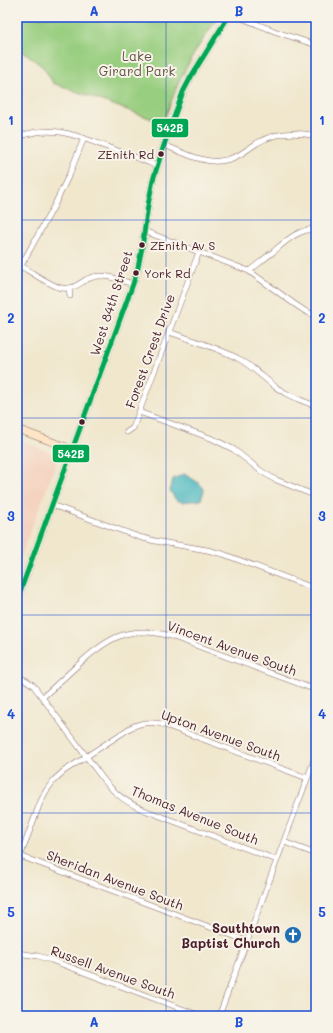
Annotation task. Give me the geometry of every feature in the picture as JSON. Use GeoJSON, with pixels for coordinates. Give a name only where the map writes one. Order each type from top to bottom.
{"type":"FeatureCollection","features":[{"type":"Feature","properties":{"kind":"street","name":"West 84th Street"},"geometry":{"type":"LineString","coordinates":[[17,600],[133,284],[157,166],[183,92],[228,17]]}},
{"type":"Feature","properties":{"kind":"street"},"geometry":{"type":"LineString","coordinates":[[240,17],[277,32],[316,45]]}},
{"type":"Feature","properties":{"kind":"street"},"geometry":{"type":"LineString","coordinates":[[17,137],[47,131],[62,132],[84,138],[157,166]]}},
{"type":"Feature","properties":{"kind":"street"},"geometry":{"type":"LineString","coordinates":[[164,145],[200,159],[219,162],[237,157],[268,137],[279,134],[298,133],[316,136]]}},
{"type":"Feature","properties":{"kind":"street"},"geometry":{"type":"LineString","coordinates":[[17,273],[58,199],[84,138]]}},
{"type":"Feature","properties":{"kind":"street"},"geometry":{"type":"LineString","coordinates":[[249,271],[293,236],[305,230],[316,229]]}},
{"type":"Feature","properties":{"kind":"street"},"geometry":{"type":"LineString","coordinates":[[144,231],[249,271],[293,303],[316,316]]}},
{"type":"Feature","properties":{"kind":"street","name":"Forest Crest Drive"},"geometry":{"type":"LineString","coordinates":[[127,432],[133,428],[199,252]]}},
{"type":"Feature","properties":{"kind":"street"},"geometry":{"type":"LineString","coordinates":[[21,266],[61,288],[76,287],[94,276],[107,277],[133,284]]}},
{"type":"Feature","properties":{"kind":"street"},"geometry":{"type":"LineString","coordinates":[[69,288],[70,296]]}},
{"type":"Feature","properties":{"kind":"street"},"geometry":{"type":"LineString","coordinates":[[169,332],[225,352],[240,359],[277,388],[289,395],[316,406]]}},
{"type":"Feature","properties":{"kind":"street"},"geometry":{"type":"LineString","coordinates":[[139,412],[224,444],[274,479],[316,496]]}},
{"type":"Feature","properties":{"kind":"street"},"geometry":{"type":"LineString","coordinates":[[17,429],[72,449]]}},
{"type":"Feature","properties":{"kind":"street"},"geometry":{"type":"LineString","coordinates":[[52,505],[139,537],[172,545],[223,554],[316,589]]}},
{"type":"Feature","properties":{"kind":"street","name":"Vincent Avenue South"},"geometry":{"type":"LineString","coordinates":[[43,697],[94,650],[105,642],[118,636],[144,631],[171,636],[316,690]]}},
{"type":"Feature","properties":{"kind":"street","name":"Thomas Avenue South"},"geometry":{"type":"LineString","coordinates":[[17,676],[33,685],[111,789],[121,798],[132,805],[277,860]]}},
{"type":"Feature","properties":{"kind":"street","name":"Upton Avenue South"},"geometry":{"type":"LineString","coordinates":[[17,865],[40,802],[54,780],[86,756],[134,726],[147,722],[156,723],[307,778]]}},
{"type":"Feature","properties":{"kind":"street"},"geometry":{"type":"LineString","coordinates":[[219,1016],[307,778],[315,763],[316,756]]}},
{"type":"Feature","properties":{"kind":"street"},"geometry":{"type":"LineString","coordinates":[[284,842],[316,854]]}},
{"type":"Feature","properties":{"kind":"street","name":"Sheridan Avenue South"},"geometry":{"type":"LineString","coordinates":[[20,856],[247,941]]}},
{"type":"Feature","properties":{"kind":"street","name":"Russell Avenue South"},"geometry":{"type":"LineString","coordinates":[[17,953],[38,956],[51,960],[201,1016]]}},
{"type":"Feature","properties":{"kind":"shaded area"},"geometry":{"type":"Polygon","coordinates":[[[17,439],[59,456],[19,561],[17,571],[17,439]]]}},
{"type":"Feature","properties":{"kind":"green space","name":"Lake Girard Park"},"geometry":{"type":"Polygon","coordinates":[[[17,17],[218,17],[196,50],[179,81],[163,123],[53,83],[44,68],[27,54],[17,50],[17,17]]]}},
{"type":"Feature","properties":{"kind":"water"},"geometry":{"type":"Polygon","coordinates":[[[184,474],[196,481],[203,488],[204,491],[201,500],[182,502],[176,500],[170,491],[173,479],[184,474]]]}},
{"type":"Feature","properties":{"kind":"transit line","name":"542B"},"geometry":{"type":"LineString","coordinates":[[17,600],[133,284],[142,248],[153,180],[183,92],[228,17]]}},
{"type":"Feature","properties":{"kind":"place","name":"ZEnith Rd"},"geometry":{"type":"Point","coordinates":[161,154]}},
{"type":"Feature","properties":{"kind":"place","name":"ZEnith Av S"},"geometry":{"type":"Point","coordinates":[142,245]}},
{"type":"Feature","properties":{"kind":"place","name":"York Rd"},"geometry":{"type":"Point","coordinates":[136,273]}},
{"type":"Feature","properties":{"kind":"place","name":"Southtown Baptist Church"},"geometry":{"type":"Point","coordinates":[293,935]}}]}
